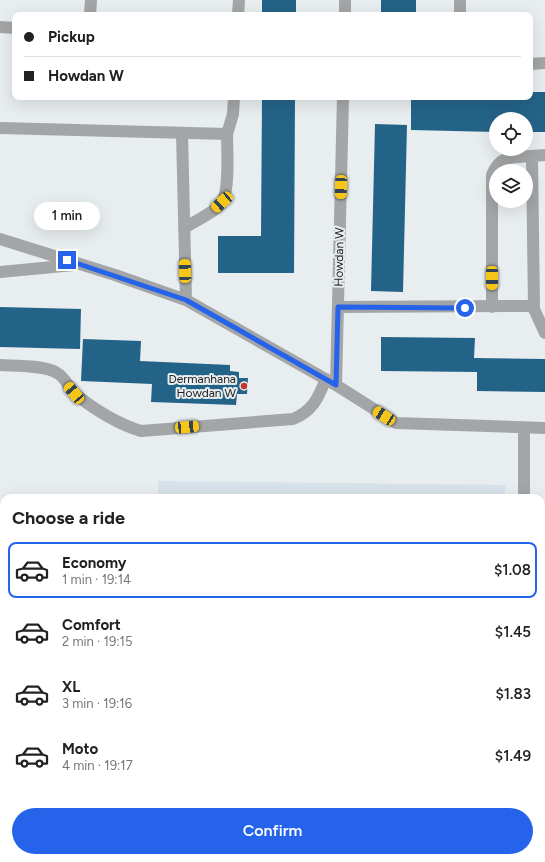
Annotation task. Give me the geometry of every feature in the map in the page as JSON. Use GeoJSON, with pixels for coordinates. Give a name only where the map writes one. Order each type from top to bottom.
{"type":"FeatureCollection","features":[{"type":"Feature","properties":{"kind":"street"},"geometry":{"type":"LineString","coordinates":[[90,12],[91,0]]}},
{"type":"Feature","properties":{"kind":"street"},"geometry":{"type":"LineString","coordinates":[[238,12],[239,0]]}},
{"type":"Feature","properties":{"kind":"street"},"geometry":{"type":"LineString","coordinates":[[345,0],[345,12]]}},
{"type":"Feature","properties":{"kind":"street"},"geometry":{"type":"LineString","coordinates":[[460,0],[460,12]]}},
{"type":"Feature","properties":{"kind":"street"},"geometry":{"type":"LineString","coordinates":[[0,28],[12,28]]}},
{"type":"Feature","properties":{"kind":"street"},"geometry":{"type":"LineString","coordinates":[[533,64],[545,63]]}},
{"type":"Feature","properties":{"kind":"street"},"geometry":{"type":"LineString","coordinates":[[184,228],[215,209],[222,202],[226,191],[227,134],[233,114],[234,100]]}},
{"type":"Feature","properties":{"kind":"street","name":"Howdan W"},"geometry":{"type":"LineString","coordinates":[[331,382],[338,307],[343,100]]}},
{"type":"Feature","properties":{"kind":"street"},"geometry":{"type":"LineString","coordinates":[[0,128],[227,134]]}},
{"type":"Feature","properties":{"kind":"street"},"geometry":{"type":"LineString","coordinates":[[182,133],[186,300]]}},
{"type":"Feature","properties":{"kind":"street"},"geometry":{"type":"LineString","coordinates":[[533,156],[545,155]]}},
{"type":"Feature","properties":{"kind":"street"},"geometry":{"type":"LineString","coordinates":[[492,307],[492,175],[496,165],[501,160],[532,156],[534,308],[545,333]]}},
{"type":"Feature","properties":{"kind":"street"},"geometry":{"type":"LineString","coordinates":[[0,239],[186,300],[331,382],[396,423],[545,428]]}},
{"type":"Feature","properties":{"kind":"street"},"geometry":{"type":"LineString","coordinates":[[0,272],[80,264]]}},
{"type":"Feature","properties":{"kind":"street"},"geometry":{"type":"LineString","coordinates":[[338,307],[530,306],[534,308]]}},
{"type":"Feature","properties":{"kind":"street"},"geometry":{"type":"LineString","coordinates":[[0,365],[41,368],[58,373],[74,393],[125,426],[142,431],[293,419],[304,414],[331,382]]}},
{"type":"Feature","properties":{"kind":"street"},"geometry":{"type":"LineString","coordinates":[[524,428],[524,494]]}},
{"type":"Feature","properties":{"kind":"shaded area"},"geometry":{"type":"Polygon","coordinates":[[[158,481],[505,485],[505,494],[158,494],[158,481]]]}},
{"type":"Feature","properties":{"kind":"building"},"geometry":{"type":"Polygon","coordinates":[[[262,0],[296,0],[296,12],[262,12],[262,0]]]}},
{"type":"Feature","properties":{"kind":"building"},"geometry":{"type":"Polygon","coordinates":[[[381,0],[416,0],[416,12],[381,12],[381,0]]]}},
{"type":"Feature","properties":{"kind":"building"},"geometry":{"type":"Polygon","coordinates":[[[533,92],[545,92],[545,132],[533,132],[533,112],[489,112],[489,132],[411,130],[411,100],[533,100],[533,92]]]}},
{"type":"Feature","properties":{"kind":"building"},"geometry":{"type":"Polygon","coordinates":[[[262,100],[295,100],[294,273],[218,273],[218,236],[261,236],[262,100]]]}},
{"type":"Feature","properties":{"kind":"building"},"geometry":{"type":"Polygon","coordinates":[[[375,124],[407,125],[403,292],[371,291],[375,124]]]}},
{"type":"Feature","properties":{"kind":"building"},"geometry":{"type":"Polygon","coordinates":[[[0,307],[81,309],[80,349],[0,347],[0,307]]]}},
{"type":"Feature","properties":{"kind":"building"},"geometry":{"type":"Polygon","coordinates":[[[381,337],[475,338],[474,358],[545,359],[545,392],[477,391],[477,372],[381,371],[381,337]]]}},
{"type":"Feature","properties":{"kind":"building"},"geometry":{"type":"Polygon","coordinates":[[[83,339],[141,341],[140,361],[230,365],[230,371],[239,372],[239,378],[248,378],[247,394],[237,394],[236,405],[151,402],[152,384],[81,381],[83,339]]]}},
{"type":"Feature","properties":{"kind":"place","name":"Dermanhana Howdan W"},"geometry":{"type":"Point","coordinates":[244,386]}},
{"type":"Feature","properties":{"kind":"route"},"geometry":{"type":"LineString","coordinates":[[67,260],[186,300],[336,385],[338,307],[465,308]]}}]}
